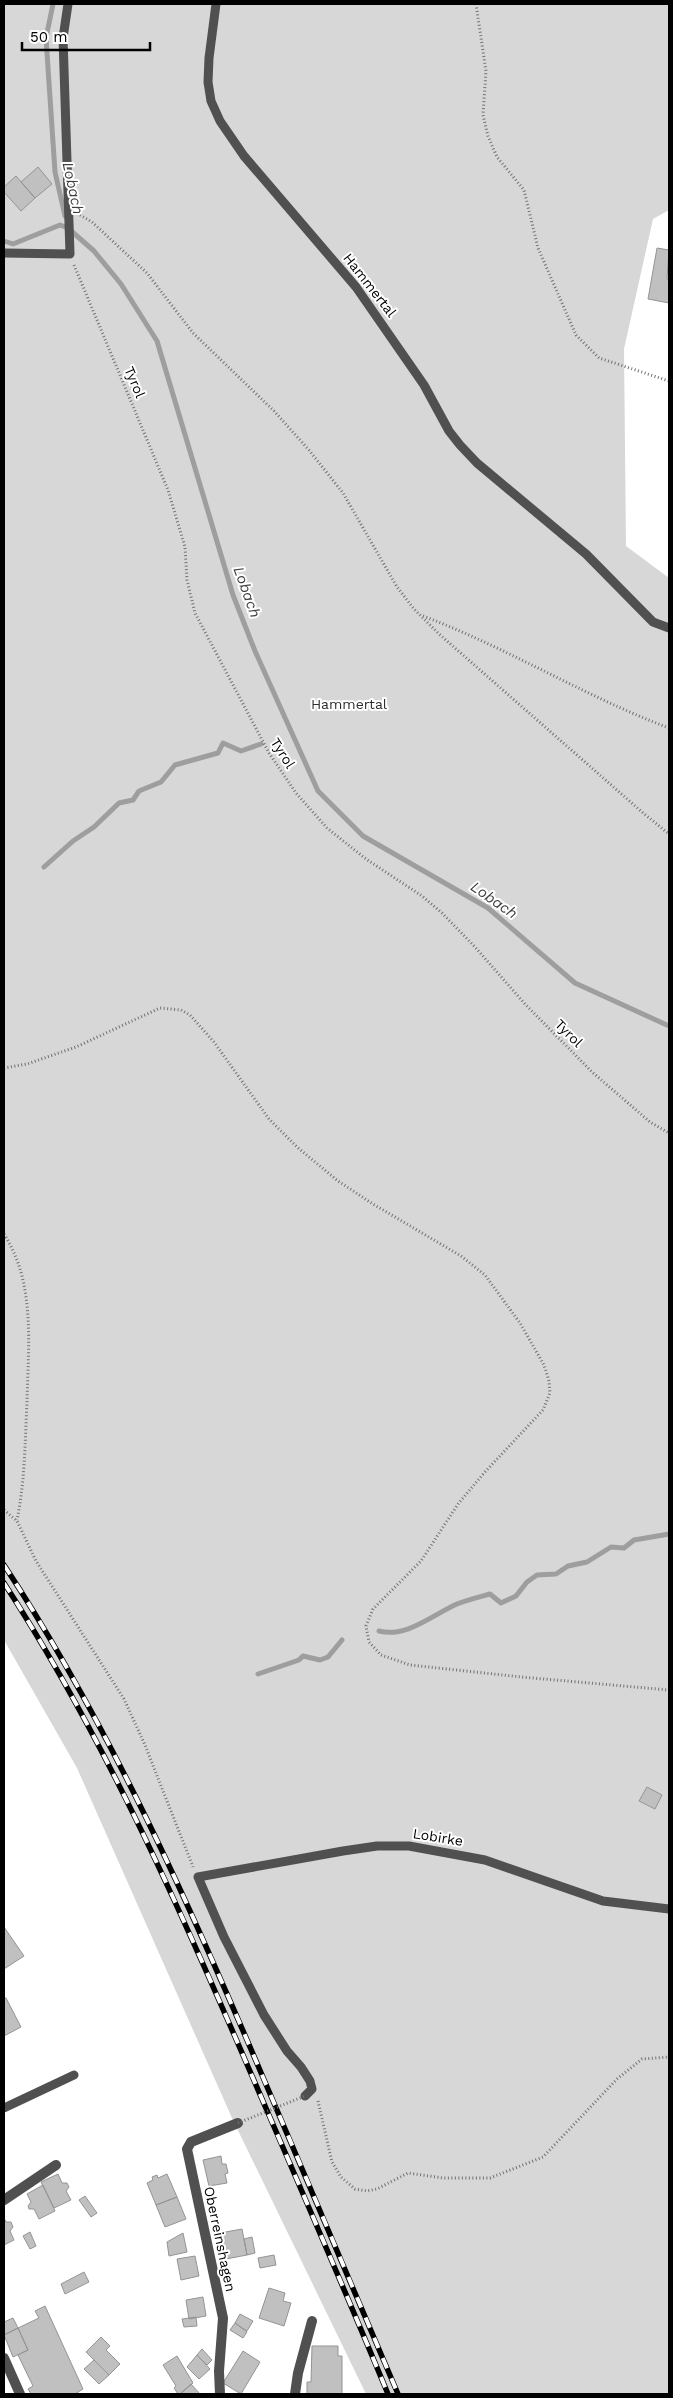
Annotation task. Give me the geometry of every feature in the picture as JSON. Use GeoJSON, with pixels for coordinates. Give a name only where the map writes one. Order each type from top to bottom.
{"type":"FeatureCollection","features":[{"type":"Feature","properties":{"kind":"street","name":"Oberreinshagen"},"geometry":{"type":"LineString","coordinates":[[220,2394],[218,2371],[223,2318],[187,2149],[191,2142],[238,2123]]}},
{"type":"Feature","properties":{"kind":"street"},"geometry":{"type":"LineString","coordinates":[[4,2200],[56,2165]]}},
{"type":"Feature","properties":{"kind":"street"},"geometry":{"type":"LineString","coordinates":[[295,2394],[298,2373],[312,2321]]}},
{"type":"Feature","properties":{"kind":"street"},"geometry":{"type":"LineString","coordinates":[[4,2358],[20,2394]]}},
{"type":"Feature","properties":{"kind":"lane"},"geometry":{"type":"LineString","coordinates":[[4,254],[70,254],[63,38],[68,4]]}},
{"type":"Feature","properties":{"kind":"lane","name":"Hammertal"},"geometry":{"type":"LineString","coordinates":[[216,4],[209,58],[208,82],[211,101],[220,121],[244,156],[366,301],[424,385],[449,431],[460,445],[477,463],[586,554],[653,622],[669,628]]}},
{"type":"Feature","properties":{"kind":"lane","name":"Lobirke"},"geometry":{"type":"LineString","coordinates":[[198,1877],[342,1851],[377,1846],[409,1846],[485,1860],[603,1901],[669,1909]]}},
{"type":"Feature","properties":{"kind":"lane"},"geometry":{"type":"LineString","coordinates":[[198,1877],[224,1937],[264,2015],[286,2051],[301,2067],[310,2081],[312,2089],[308,2095]]}},
{"type":"Feature","properties":{"kind":"lane"},"geometry":{"type":"LineString","coordinates":[[4,2108],[74,2075]]}},
{"type":"Feature","properties":{"kind":"path"},"geometry":{"type":"LineString","coordinates":[[476,4],[486,71],[483,115],[488,136],[497,157],[524,190],[538,248],[576,335],[598,358],[669,381]]}},
{"type":"Feature","properties":{"kind":"path"},"geometry":{"type":"LineString","coordinates":[[69,209],[92,222],[147,273],[193,333],[274,411],[309,450],[344,494],[397,587],[420,615],[446,641],[669,834]]}},
{"type":"Feature","properties":{"kind":"path","name":"Tyrol"},"geometry":{"type":"LineString","coordinates":[[70,254],[168,490],[184,547],[189,590],[195,613],[269,753],[296,793],[328,828],[366,859],[422,896],[442,913],[476,946],[525,1004],[592,1072],[650,1122],[669,1133]]}},
{"type":"Feature","properties":{"kind":"path"},"geometry":{"type":"LineString","coordinates":[[420,615],[503,650],[570,686],[669,728]]}},
{"type":"Feature","properties":{"kind":"path"},"geometry":{"type":"LineString","coordinates":[[4,1068],[26,1064],[76,1046],[160,1008],[181,1010],[190,1015],[214,1042],[269,1119],[297,1147],[338,1181],[461,1256],[485,1275],[520,1323],[544,1365],[550,1381],[550,1394],[543,1410],[458,1504],[421,1561],[373,1609],[366,1626],[369,1642],[381,1655],[410,1664],[521,1677],[669,1690]]}},
{"type":"Feature","properties":{"kind":"path"},"geometry":{"type":"LineString","coordinates":[[4,1234],[12,1247],[23,1277],[27,1317],[28,1375],[23,1491],[17,1521]]}},
{"type":"Feature","properties":{"kind":"path"},"geometry":{"type":"LineString","coordinates":[[4,1510],[17,1521],[36,1561],[124,1699],[145,1745],[198,1877]]}},
{"type":"Feature","properties":{"kind":"path"},"geometry":{"type":"LineString","coordinates":[[317,2095],[332,2162],[341,2177],[355,2189],[367,2191],[377,2189],[408,2173],[444,2178],[490,2178],[543,2157],[617,2079],[642,2059],[669,2057]]}},
{"type":"Feature","properties":{"kind":"path"},"geometry":{"type":"LineString","coordinates":[[238,2123],[308,2095]]}},
{"type":"Feature","properties":{"kind":"green space"},"geometry":{"type":"Polygon","coordinates":[[[4,4],[669,4],[669,210],[653,219],[624,349],[626,546],[669,578],[669,2394],[366,2394],[232,2118],[77,1768],[4,1640],[4,4]]]}},
{"type":"Feature","properties":{"kind":"building"},"geometry":{"type":"Polygon","coordinates":[[[38,167],[52,184],[35,198],[21,182],[38,167]]]}},
{"type":"Feature","properties":{"kind":"building"},"geometry":{"type":"Polygon","coordinates":[[[16,176],[35,198],[21,211],[4,192],[4,187],[16,176]]]}},
{"type":"Feature","properties":{"kind":"building"},"geometry":{"type":"Polygon","coordinates":[[[657,248],[669,250],[667,279],[669,279],[669,303],[648,299],[657,248]]]}},
{"type":"Feature","properties":{"kind":"building"},"geometry":{"type":"Polygon","coordinates":[[[647,1787],[662,1795],[655,1809],[639,1801],[647,1787]]]}},
{"type":"Feature","properties":{"kind":"building"},"geometry":{"type":"Polygon","coordinates":[[[4,1927],[24,1956],[4,1969],[4,1927]]]}},
{"type":"Feature","properties":{"kind":"building"},"geometry":{"type":"Polygon","coordinates":[[[4,1998],[6,1998],[21,2027],[4,2036],[4,1998]]]}},
{"type":"Feature","properties":{"kind":"building"},"geometry":{"type":"Polygon","coordinates":[[[221,2156],[222,2164],[226,2164],[228,2173],[225,2174],[227,2183],[209,2186],[203,2160],[221,2156]]]}},
{"type":"Feature","properties":{"kind":"building"},"geometry":{"type":"Polygon","coordinates":[[[58,2174],[62,2183],[67,2183],[69,2187],[66,2191],[71,2200],[54,2208],[41,2182],[58,2174]]]}},
{"type":"Feature","properties":{"kind":"building"},"geometry":{"type":"Polygon","coordinates":[[[167,2174],[177,2197],[156,2205],[147,2183],[153,2180],[152,2177],[157,2175],[158,2178],[167,2174]]]}},
{"type":"Feature","properties":{"kind":"building"},"geometry":{"type":"Polygon","coordinates":[[[43,2185],[55,2211],[39,2219],[34,2209],[29,2209],[28,2206],[31,2202],[27,2194],[43,2185]]]}},
{"type":"Feature","properties":{"kind":"building"},"geometry":{"type":"Polygon","coordinates":[[[85,2196],[97,2213],[91,2217],[79,2200],[85,2196]]]}},
{"type":"Feature","properties":{"kind":"building"},"geometry":{"type":"Polygon","coordinates":[[[177,2197],[186,2219],[165,2227],[156,2205],[177,2197]]]}},
{"type":"Feature","properties":{"kind":"building"},"geometry":{"type":"Polygon","coordinates":[[[4,2218],[6,2222],[11,2222],[13,2227],[10,2231],[14,2240],[4,2245],[4,2218]]]}},
{"type":"Feature","properties":{"kind":"building"},"geometry":{"type":"Polygon","coordinates":[[[242,2229],[247,2255],[226,2259],[220,2233],[242,2229]]]}},
{"type":"Feature","properties":{"kind":"building"},"geometry":{"type":"Polygon","coordinates":[[[30,2232],[36,2246],[30,2249],[23,2236],[30,2232]]]}},
{"type":"Feature","properties":{"kind":"building"},"geometry":{"type":"Polygon","coordinates":[[[183,2233],[187,2252],[169,2256],[167,2242],[183,2233]]]}},
{"type":"Feature","properties":{"kind":"building"},"geometry":{"type":"Polygon","coordinates":[[[252,2237],[255,2253],[247,2255],[244,2239],[252,2237]]]}},
{"type":"Feature","properties":{"kind":"building"},"geometry":{"type":"Polygon","coordinates":[[[274,2255],[276,2265],[260,2268],[258,2258],[274,2255]]]}},
{"type":"Feature","properties":{"kind":"building"},"geometry":{"type":"Polygon","coordinates":[[[195,2256],[199,2276],[181,2280],[177,2259],[195,2256]]]}},
{"type":"Feature","properties":{"kind":"building"},"geometry":{"type":"Polygon","coordinates":[[[84,2272],[89,2282],[65,2294],[61,2284],[84,2272]]]}},
{"type":"Feature","properties":{"kind":"building"},"geometry":{"type":"Polygon","coordinates":[[[269,2288],[285,2293],[283,2301],[291,2303],[284,2326],[259,2318],[269,2288]]]}},
{"type":"Feature","properties":{"kind":"building"},"geometry":{"type":"Polygon","coordinates":[[[203,2297],[206,2316],[189,2319],[186,2300],[203,2297]]]}},
{"type":"Feature","properties":{"kind":"building"},"geometry":{"type":"Polygon","coordinates":[[[45,2306],[83,2389],[75,2394],[31,2394],[28,2389],[33,2386],[18,2355],[28,2350],[18,2328],[39,2318],[35,2311],[45,2306]]]}},
{"type":"Feature","properties":{"kind":"building"},"geometry":{"type":"Polygon","coordinates":[[[240,2314],[253,2321],[247,2331],[235,2323],[240,2314]]]}},
{"type":"Feature","properties":{"kind":"building"},"geometry":{"type":"Polygon","coordinates":[[[196,2317],[197,2326],[184,2327],[182,2319],[196,2317]]]}},
{"type":"Feature","properties":{"kind":"building"},"geometry":{"type":"Polygon","coordinates":[[[13,2318],[18,2328],[4,2335],[4,2322],[13,2318]]]}},
{"type":"Feature","properties":{"kind":"building"},"geometry":{"type":"Polygon","coordinates":[[[235,2323],[247,2332],[243,2338],[230,2330],[235,2323]]]}},
{"type":"Feature","properties":{"kind":"building"},"geometry":{"type":"Polygon","coordinates":[[[18,2328],[28,2350],[13,2357],[4,2335],[18,2328]]]}},
{"type":"Feature","properties":{"kind":"building"},"geometry":{"type":"Polygon","coordinates":[[[101,2337],[110,2346],[106,2350],[120,2364],[109,2375],[86,2352],[101,2337]]]}},
{"type":"Feature","properties":{"kind":"building"},"geometry":{"type":"Polygon","coordinates":[[[312,2346],[338,2346],[338,2356],[342,2356],[342,2394],[307,2394],[307,2382],[311,2382],[312,2346]]]}},
{"type":"Feature","properties":{"kind":"building"},"geometry":{"type":"Polygon","coordinates":[[[202,2349],[212,2360],[207,2365],[197,2355],[202,2349]]]}},
{"type":"Feature","properties":{"kind":"building"},"geometry":{"type":"Polygon","coordinates":[[[243,2351],[260,2362],[241,2394],[223,2383],[243,2351]]]}},
{"type":"Feature","properties":{"kind":"building"},"geometry":{"type":"Polygon","coordinates":[[[197,2355],[210,2369],[199,2379],[187,2367],[197,2355]]]}},
{"type":"Feature","properties":{"kind":"building"},"geometry":{"type":"Polygon","coordinates":[[[177,2356],[193,2383],[180,2394],[174,2388],[176,2386],[163,2365],[177,2356]]]}},
{"type":"Feature","properties":{"kind":"building"},"geometry":{"type":"Polygon","coordinates":[[[94,2360],[109,2375],[99,2384],[84,2369],[94,2360]]]}},
{"type":"Feature","properties":{"kind":"building"},"geometry":{"type":"Polygon","coordinates":[[[191,2384],[200,2394],[180,2394],[191,2384]]]}},
{"type":"Feature","properties":{"kind":"waterway","name":"Lobach"},"geometry":{"type":"LineString","coordinates":[[53,4],[46,38],[55,172],[65,216]]}},
{"type":"Feature","properties":{"kind":"waterway"},"geometry":{"type":"LineString","coordinates":[[4,241],[13,244],[60,225],[68,228]]}},
{"type":"Feature","properties":{"kind":"waterway","name":"Lobach"},"geometry":{"type":"LineString","coordinates":[[69,229],[94,251],[121,284],[157,341],[233,595],[255,651],[318,791],[363,836],[488,908],[575,983],[669,1026]]}},
{"type":"Feature","properties":{"kind":"waterway"},"geometry":{"type":"LineString","coordinates":[[44,867],[73,841],[94,827],[119,803],[133,800],[139,791],[161,782],[175,765],[218,753],[223,743],[241,751],[261,744]]}},
{"type":"Feature","properties":{"kind":"waterway"},"geometry":{"type":"LineString","coordinates":[[379,1631],[389,1632],[409,1628],[457,1604],[490,1594],[501,1603],[516,1596],[527,1582],[537,1575],[556,1574],[568,1566],[587,1562],[611,1547],[624,1548],[634,1540],[669,1534]]}},
{"type":"Feature","properties":{"kind":"waterway"},"geometry":{"type":"LineString","coordinates":[[258,1674],[299,1660],[303,1656],[320,1660],[328,1657],[342,1640]]}},
{"type":"Feature","properties":{"kind":"railway"},"geometry":{"type":"LineString","coordinates":[[4,1565],[78,1687],[112,1750],[175,1878],[234,2009],[398,2394]]}},
{"type":"Feature","properties":{"kind":"railway"},"geometry":{"type":"LineString","coordinates":[[4,1583],[40,1640],[73,1698],[164,1878],[336,2269],[388,2394]]}}]}
